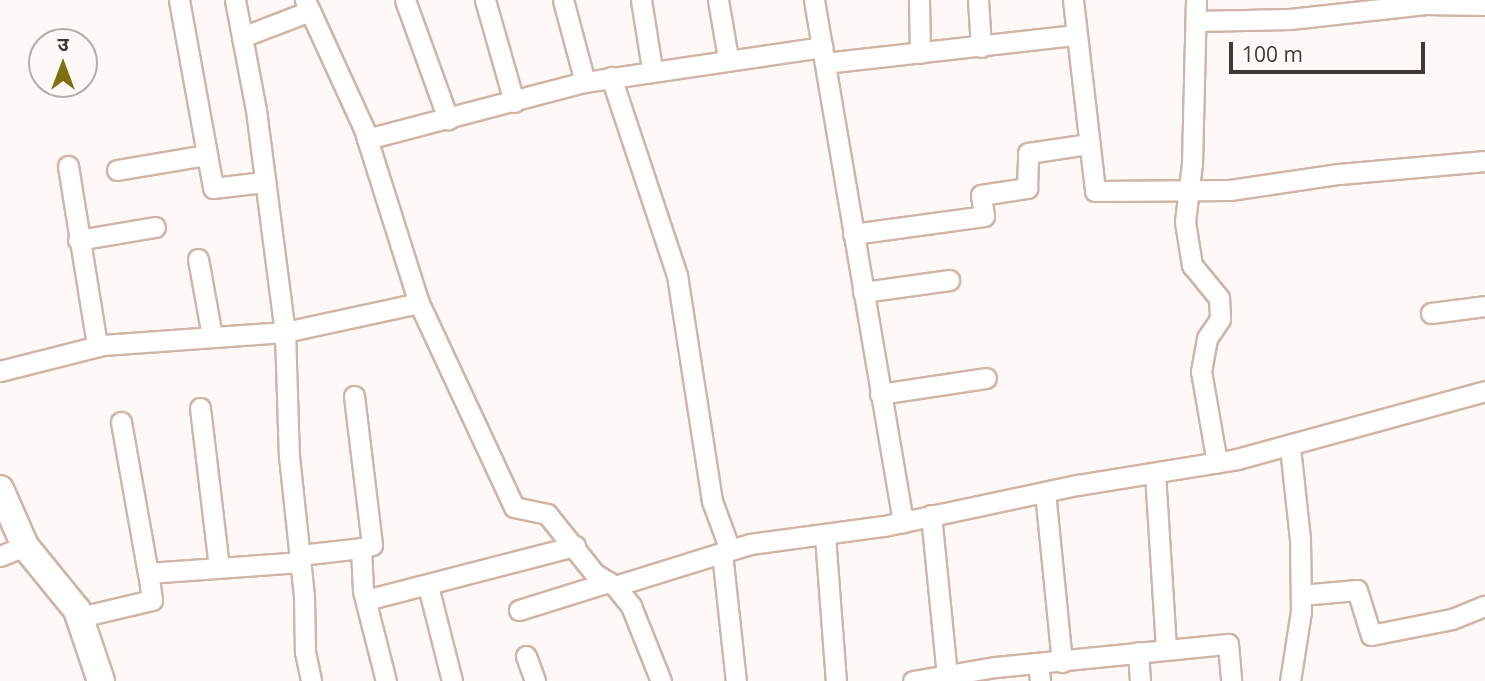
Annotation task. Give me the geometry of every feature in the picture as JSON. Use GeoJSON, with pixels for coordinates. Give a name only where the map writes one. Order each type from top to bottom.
{"type":"FeatureCollection","features":[{"type":"Feature","properties":{"kind":"highway"},"geometry":{"type":"LineString","coordinates":[[0,489],[25,546],[80,617],[101,681]]}},
{"type":"Feature","properties":{"kind":"street"},"geometry":{"type":"LineString","coordinates":[[179,0],[213,188],[264,182]]}},
{"type":"Feature","properties":{"kind":"street"},"geometry":{"type":"LineString","coordinates":[[235,0],[285,332],[289,456],[300,559],[304,652],[311,681]]}},
{"type":"Feature","properties":{"kind":"street"},"geometry":{"type":"LineString","coordinates":[[405,0],[448,119]]}},
{"type":"Feature","properties":{"kind":"street"},"geometry":{"type":"LineString","coordinates":[[485,0],[514,102]]}},
{"type":"Feature","properties":{"kind":"street"},"geometry":{"type":"LineString","coordinates":[[563,0],[585,82]]}},
{"type":"Feature","properties":{"kind":"street"},"geometry":{"type":"LineString","coordinates":[[641,0],[652,69]]}},
{"type":"Feature","properties":{"kind":"street"},"geometry":{"type":"LineString","coordinates":[[718,0],[727,58]]}},
{"type":"Feature","properties":{"kind":"street"},"geometry":{"type":"LineString","coordinates":[[814,0],[902,522]]}},
{"type":"Feature","properties":{"kind":"street"},"geometry":{"type":"LineString","coordinates":[[919,0],[920,53]]}},
{"type":"Feature","properties":{"kind":"street"},"geometry":{"type":"LineString","coordinates":[[978,0],[981,47]]}},
{"type":"Feature","properties":{"kind":"street"},"geometry":{"type":"LineString","coordinates":[[1073,0],[1095,191],[1230,190],[1485,161]]}},
{"type":"Feature","properties":{"kind":"street"},"geometry":{"type":"LineString","coordinates":[[1196,0],[1189,189],[1185,222],[1192,265],[1219,298],[1220,319],[1207,338],[1201,371],[1217,463]]}},
{"type":"Feature","properties":{"kind":"street"},"geometry":{"type":"LineString","coordinates":[[1197,20],[1290,19],[1425,4],[1485,5]]}},
{"type":"Feature","properties":{"kind":"street"},"geometry":{"type":"LineString","coordinates":[[242,37],[308,6],[336,60],[367,139],[419,303],[514,507],[547,514],[596,574],[612,584],[631,606],[660,681]]}},
{"type":"Feature","properties":{"kind":"street"},"geometry":{"type":"LineString","coordinates":[[367,139],[585,82],[652,69],[727,58],[920,53],[981,47],[1019,38],[1076,35]]}},
{"type":"Feature","properties":{"kind":"street"},"geometry":{"type":"LineString","coordinates":[[611,77],[677,275],[712,502],[726,552],[736,681]]}},
{"type":"Feature","properties":{"kind":"street"},"geometry":{"type":"LineString","coordinates":[[853,234],[984,216],[981,195],[1027,188],[1028,153],[1089,144]]}},
{"type":"Feature","properties":{"kind":"street"},"geometry":{"type":"LineString","coordinates":[[117,170],[207,155]]}},
{"type":"Feature","properties":{"kind":"street"},"geometry":{"type":"LineString","coordinates":[[68,166],[97,346]]}},
{"type":"Feature","properties":{"kind":"street"},"geometry":{"type":"LineString","coordinates":[[78,240],[155,227]]}},
{"type":"Feature","properties":{"kind":"street"},"geometry":{"type":"LineString","coordinates":[[198,259],[212,336]]}},
{"type":"Feature","properties":{"kind":"street"},"geometry":{"type":"LineString","coordinates":[[863,292],[949,280]]}},
{"type":"Feature","properties":{"kind":"street"},"geometry":{"type":"LineString","coordinates":[[0,371],[97,346],[285,332],[419,303]]}},
{"type":"Feature","properties":{"kind":"street"},"geometry":{"type":"LineString","coordinates":[[1431,313],[1485,306]]}},
{"type":"Feature","properties":{"kind":"street"},"geometry":{"type":"LineString","coordinates":[[880,394],[986,378]]}},
{"type":"Feature","properties":{"kind":"street"},"geometry":{"type":"LineString","coordinates":[[519,610],[726,552],[902,522],[1045,492],[1217,463],[1290,447],[1348,427],[1451,404],[1485,391]]}},
{"type":"Feature","properties":{"kind":"street"},"geometry":{"type":"LineString","coordinates":[[148,573],[300,559],[372,545],[354,396]]}},
{"type":"Feature","properties":{"kind":"street"},"geometry":{"type":"LineString","coordinates":[[200,408],[219,567]]}},
{"type":"Feature","properties":{"kind":"street"},"geometry":{"type":"LineString","coordinates":[[80,617],[152,600],[121,422]]}},
{"type":"Feature","properties":{"kind":"street"},"geometry":{"type":"LineString","coordinates":[[1290,447],[1300,539],[1301,595],[1290,681]]}},
{"type":"Feature","properties":{"kind":"street"},"geometry":{"type":"LineString","coordinates":[[1155,472],[1167,649]]}},
{"type":"Feature","properties":{"kind":"street"},"geometry":{"type":"LineString","coordinates":[[1045,492],[1062,662]]}},
{"type":"Feature","properties":{"kind":"street"},"geometry":{"type":"LineString","coordinates":[[931,515],[947,676]]}},
{"type":"Feature","properties":{"kind":"street"},"geometry":{"type":"LineString","coordinates":[[825,536],[836,681]]}},
{"type":"Feature","properties":{"kind":"street"},"geometry":{"type":"LineString","coordinates":[[0,556],[25,546]]}},
{"type":"Feature","properties":{"kind":"street"},"geometry":{"type":"LineString","coordinates":[[366,600],[575,546]]}},
{"type":"Feature","properties":{"kind":"street"},"geometry":{"type":"LineString","coordinates":[[361,548],[366,600],[386,681]]}},
{"type":"Feature","properties":{"kind":"street"},"geometry":{"type":"LineString","coordinates":[[428,586],[452,681]]}},
{"type":"Feature","properties":{"kind":"street"},"geometry":{"type":"LineString","coordinates":[[1301,595],[1357,590],[1371,635],[1452,619],[1485,606]]}},
{"type":"Feature","properties":{"kind":"street"},"geometry":{"type":"LineString","coordinates":[[913,681],[947,676],[1039,672],[1062,662],[1228,644],[1231,681]]}},
{"type":"Feature","properties":{"kind":"street"},"geometry":{"type":"LineString","coordinates":[[1138,652],[1140,681]]}},
{"type":"Feature","properties":{"kind":"street"},"geometry":{"type":"LineString","coordinates":[[526,656],[535,681]]}}]}
